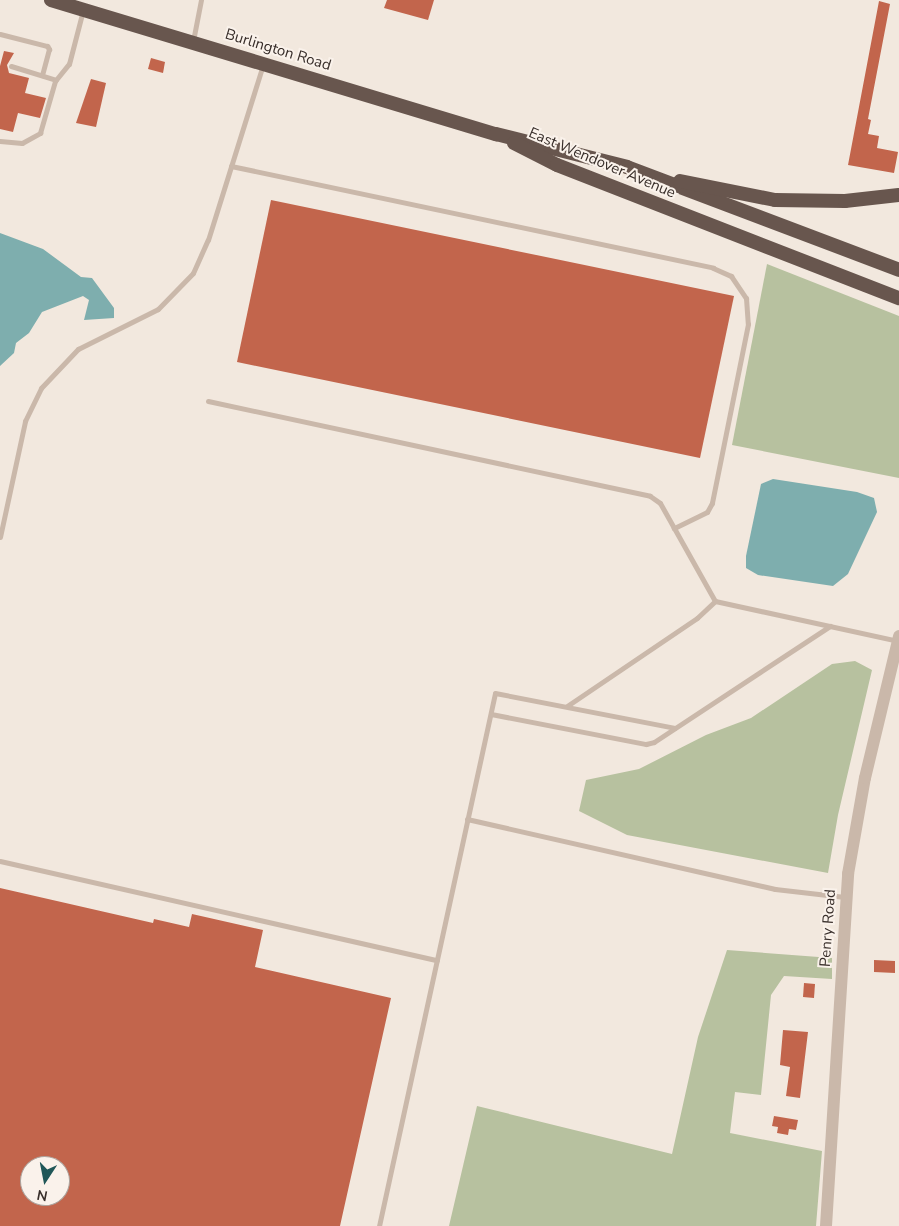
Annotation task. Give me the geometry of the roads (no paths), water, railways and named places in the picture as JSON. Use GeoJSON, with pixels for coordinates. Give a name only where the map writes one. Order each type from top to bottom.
{"type":"FeatureCollection","features":[{"type":"Feature","properties":{"kind":"highway","name":"Burlington Road"},"geometry":{"type":"LineString","coordinates":[[51,0],[264,62],[496,134]]}},
{"type":"Feature","properties":{"kind":"highway","name":"East Wendover Avenue"},"geometry":{"type":"LineString","coordinates":[[496,134],[627,168],[899,270]]}},
{"type":"Feature","properties":{"kind":"highway","name":"East Wendover Avenue"},"geometry":{"type":"LineString","coordinates":[[496,134],[557,165],[899,298]]}},
{"type":"Feature","properties":{"kind":"highway"},"geometry":{"type":"LineString","coordinates":[[627,168],[725,192],[775,200],[845,201],[899,195]]}},
{"type":"Feature","properties":{"kind":"street","name":"Penry Road"},"geometry":{"type":"LineString","coordinates":[[826,1226],[846,897],[856,820],[899,640]]}},
{"type":"Feature","properties":{"kind":"lane"},"geometry":{"type":"LineString","coordinates":[[192,41],[201,0]]}},
{"type":"Feature","properties":{"kind":"lane"},"geometry":{"type":"LineString","coordinates":[[0,141],[22,144],[40,133],[56,80],[69,64],[83,10]]}},
{"type":"Feature","properties":{"kind":"lane"},"geometry":{"type":"LineString","coordinates":[[0,34],[47,46],[49,49],[42,75]]}},
{"type":"Feature","properties":{"kind":"lane"},"geometry":{"type":"LineString","coordinates":[[0,537],[25,421],[41,388],[78,349],[145,317],[185,284],[208,240],[264,62]]}},
{"type":"Feature","properties":{"kind":"lane"},"geometry":{"type":"LineString","coordinates":[[11,66],[56,80]]}},
{"type":"Feature","properties":{"kind":"lane"},"geometry":{"type":"LineString","coordinates":[[231,166],[713,268],[731,276],[746,298],[748,324],[712,503],[707,512],[674,528]]}},
{"type":"Feature","properties":{"kind":"lane"},"geometry":{"type":"LineString","coordinates":[[208,400],[635,491],[660,503],[715,602],[899,640]]}},
{"type":"Feature","properties":{"kind":"lane"},"geometry":{"type":"LineString","coordinates":[[567,706],[697,618],[715,602]]}},
{"type":"Feature","properties":{"kind":"lane"},"geometry":{"type":"LineString","coordinates":[[491,714],[646,744],[654,742],[830,626]]}},
{"type":"Feature","properties":{"kind":"lane"},"geometry":{"type":"LineString","coordinates":[[379,1226],[495,693],[675,728]]}},
{"type":"Feature","properties":{"kind":"lane"},"geometry":{"type":"LineString","coordinates":[[467,819],[775,889],[846,897]]}},
{"type":"Feature","properties":{"kind":"lane"},"geometry":{"type":"LineString","coordinates":[[0,860],[437,960]]}},
{"type":"Feature","properties":{"kind":"water"},"geometry":{"type":"Polygon","coordinates":[[[0,233],[43,249],[81,277],[92,278],[114,308],[114,318],[84,320],[89,300],[83,296],[42,312],[29,333],[16,343],[14,353],[0,366],[0,233]]]}},
{"type":"Feature","properties":{"kind":"water"},"geometry":{"type":"Polygon","coordinates":[[[773,479],[857,492],[874,498],[877,512],[848,574],[833,586],[758,575],[746,568],[746,556],[761,484],[773,479]]]}}]}
